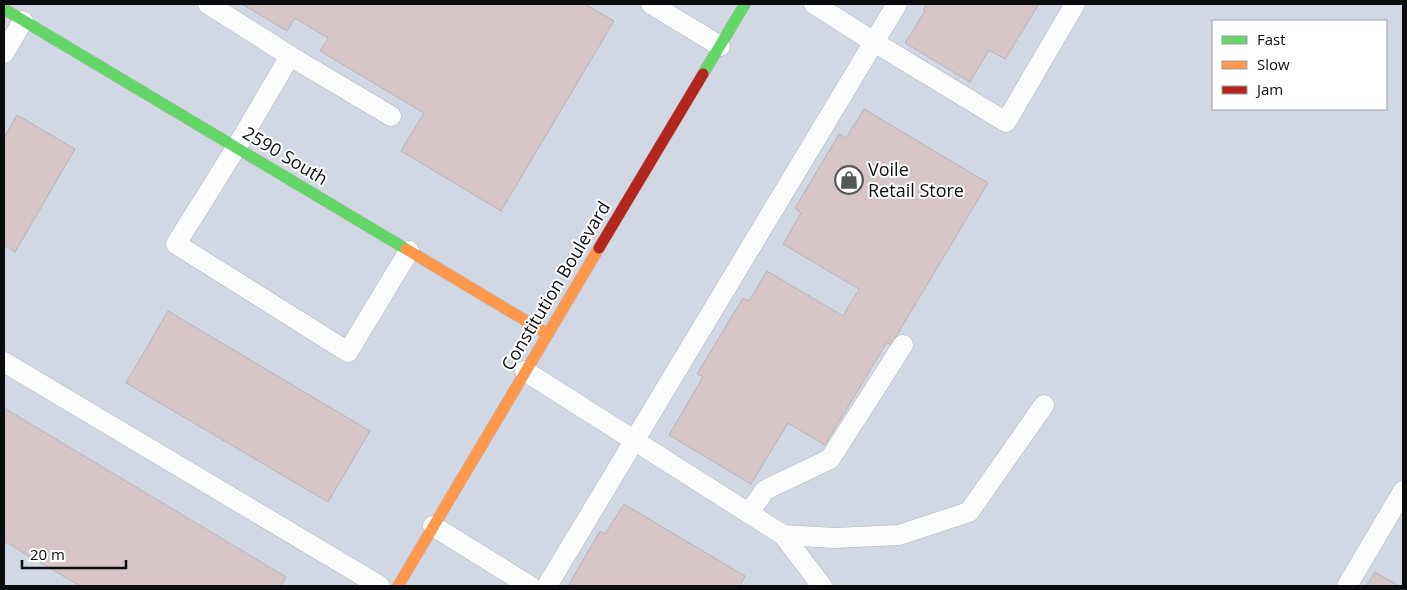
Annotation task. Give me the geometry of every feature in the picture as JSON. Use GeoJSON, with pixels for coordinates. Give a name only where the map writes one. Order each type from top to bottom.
{"type":"FeatureCollection","features":[{"type":"Feature","properties":{"kind":"street","name":"Constitution Boulevard"},"geometry":{"type":"LineString","coordinates":[[398,586],[745,4]]}},
{"type":"Feature","properties":{"kind":"street","name":"2590 South"},"geometry":{"type":"LineString","coordinates":[[4,9],[548,334]]}},
{"type":"Feature","properties":{"kind":"lane"},"geometry":{"type":"LineString","coordinates":[[208,4],[290,56],[391,116]]}},
{"type":"Feature","properties":{"kind":"lane"},"geometry":{"type":"LineString","coordinates":[[651,4],[720,46]]}},
{"type":"Feature","properties":{"kind":"lane"},"geometry":{"type":"LineString","coordinates":[[814,4],[1006,122],[1075,4]]}},
{"type":"Feature","properties":{"kind":"lane"},"geometry":{"type":"LineString","coordinates":[[547,586],[897,4]]}},
{"type":"Feature","properties":{"kind":"lane"},"geometry":{"type":"LineString","coordinates":[[4,53],[23,21]]}},
{"type":"Feature","properties":{"kind":"lane"},"geometry":{"type":"LineString","coordinates":[[290,56],[236,148],[176,244],[348,352],[409,251]]}},
{"type":"Feature","properties":{"kind":"lane"},"geometry":{"type":"LineString","coordinates":[[749,513],[765,490],[830,459],[903,345]]}},
{"type":"Feature","properties":{"kind":"lane"},"geometry":{"type":"LineString","coordinates":[[4,362],[380,586]]}},
{"type":"Feature","properties":{"kind":"lane"},"geometry":{"type":"LineString","coordinates":[[525,371],[783,535],[822,586]]}},
{"type":"Feature","properties":{"kind":"lane"},"geometry":{"type":"LineString","coordinates":[[783,535],[835,538],[899,535],[969,512],[1044,405]]}},
{"type":"Feature","properties":{"kind":"lane"},"geometry":{"type":"LineString","coordinates":[[1347,586],[1403,491]]}},
{"type":"Feature","properties":{"kind":"lane"},"geometry":{"type":"LineString","coordinates":[[434,526],[530,586]]}},
{"type":"Feature","properties":{"kind":"shaded area"},"geometry":{"type":"Polygon","coordinates":[[[4,4],[1403,4],[1403,586],[4,586],[4,4]]]}},
{"type":"Feature","properties":{"kind":"building"},"geometry":{"type":"Polygon","coordinates":[[[242,4],[585,4],[614,21],[501,211],[401,151],[424,113],[320,51],[328,38],[295,18],[287,31],[242,4]]]}},
{"type":"Feature","properties":{"kind":"building"},"geometry":{"type":"Polygon","coordinates":[[[927,4],[1039,4],[1005,59],[989,50],[970,82],[905,43],[925,11],[923,10],[927,4]]]}},
{"type":"Feature","properties":{"kind":"building"},"geometry":{"type":"Polygon","coordinates":[[[864,109],[988,183],[891,345],[887,342],[825,445],[788,423],[751,484],[669,435],[703,377],[697,374],[743,298],[749,301],[767,271],[843,316],[859,289],[783,244],[801,213],[795,208],[839,134],[846,138],[864,109]]]}},
{"type":"Feature","properties":{"kind":"building"},"geometry":{"type":"Polygon","coordinates":[[[17,115],[75,149],[15,252],[4,245],[4,138],[17,115]]]}},
{"type":"Feature","properties":{"kind":"building"},"geometry":{"type":"Polygon","coordinates":[[[168,311],[370,431],[328,502],[126,383],[168,311]]]}},
{"type":"Feature","properties":{"kind":"building"},"geometry":{"type":"Polygon","coordinates":[[[4,408],[286,577],[281,586],[80,586],[4,541],[4,408]]]}},
{"type":"Feature","properties":{"kind":"building"},"geometry":{"type":"Polygon","coordinates":[[[624,504],[745,576],[740,586],[568,586],[600,531],[605,534],[624,504]]]}},
{"type":"Feature","properties":{"kind":"building"},"geometry":{"type":"Polygon","coordinates":[[[1375,572],[1399,586],[1366,586],[1375,572]]]}},
{"type":"Feature","properties":{"kind":"traffic: fast"},"geometry":{"type":"LineString","coordinates":[[703,74],[745,4]]}},
{"type":"Feature","properties":{"kind":"traffic: fast"},"geometry":{"type":"LineString","coordinates":[[4,9],[406,249]]}},
{"type":"Feature","properties":{"kind":"traffic: slow"},"geometry":{"type":"LineString","coordinates":[[398,586],[599,248]]}},
{"type":"Feature","properties":{"kind":"traffic: slow"},"geometry":{"type":"LineString","coordinates":[[406,249],[548,334]]}},
{"type":"Feature","properties":{"kind":"traffic: jam"},"geometry":{"type":"LineString","coordinates":[[599,248],[703,74]]}},
{"type":"Feature","properties":{"kind":"place","name":"Voile Retail Store"},"geometry":{"type":"Point","coordinates":[849,180]}}]}
